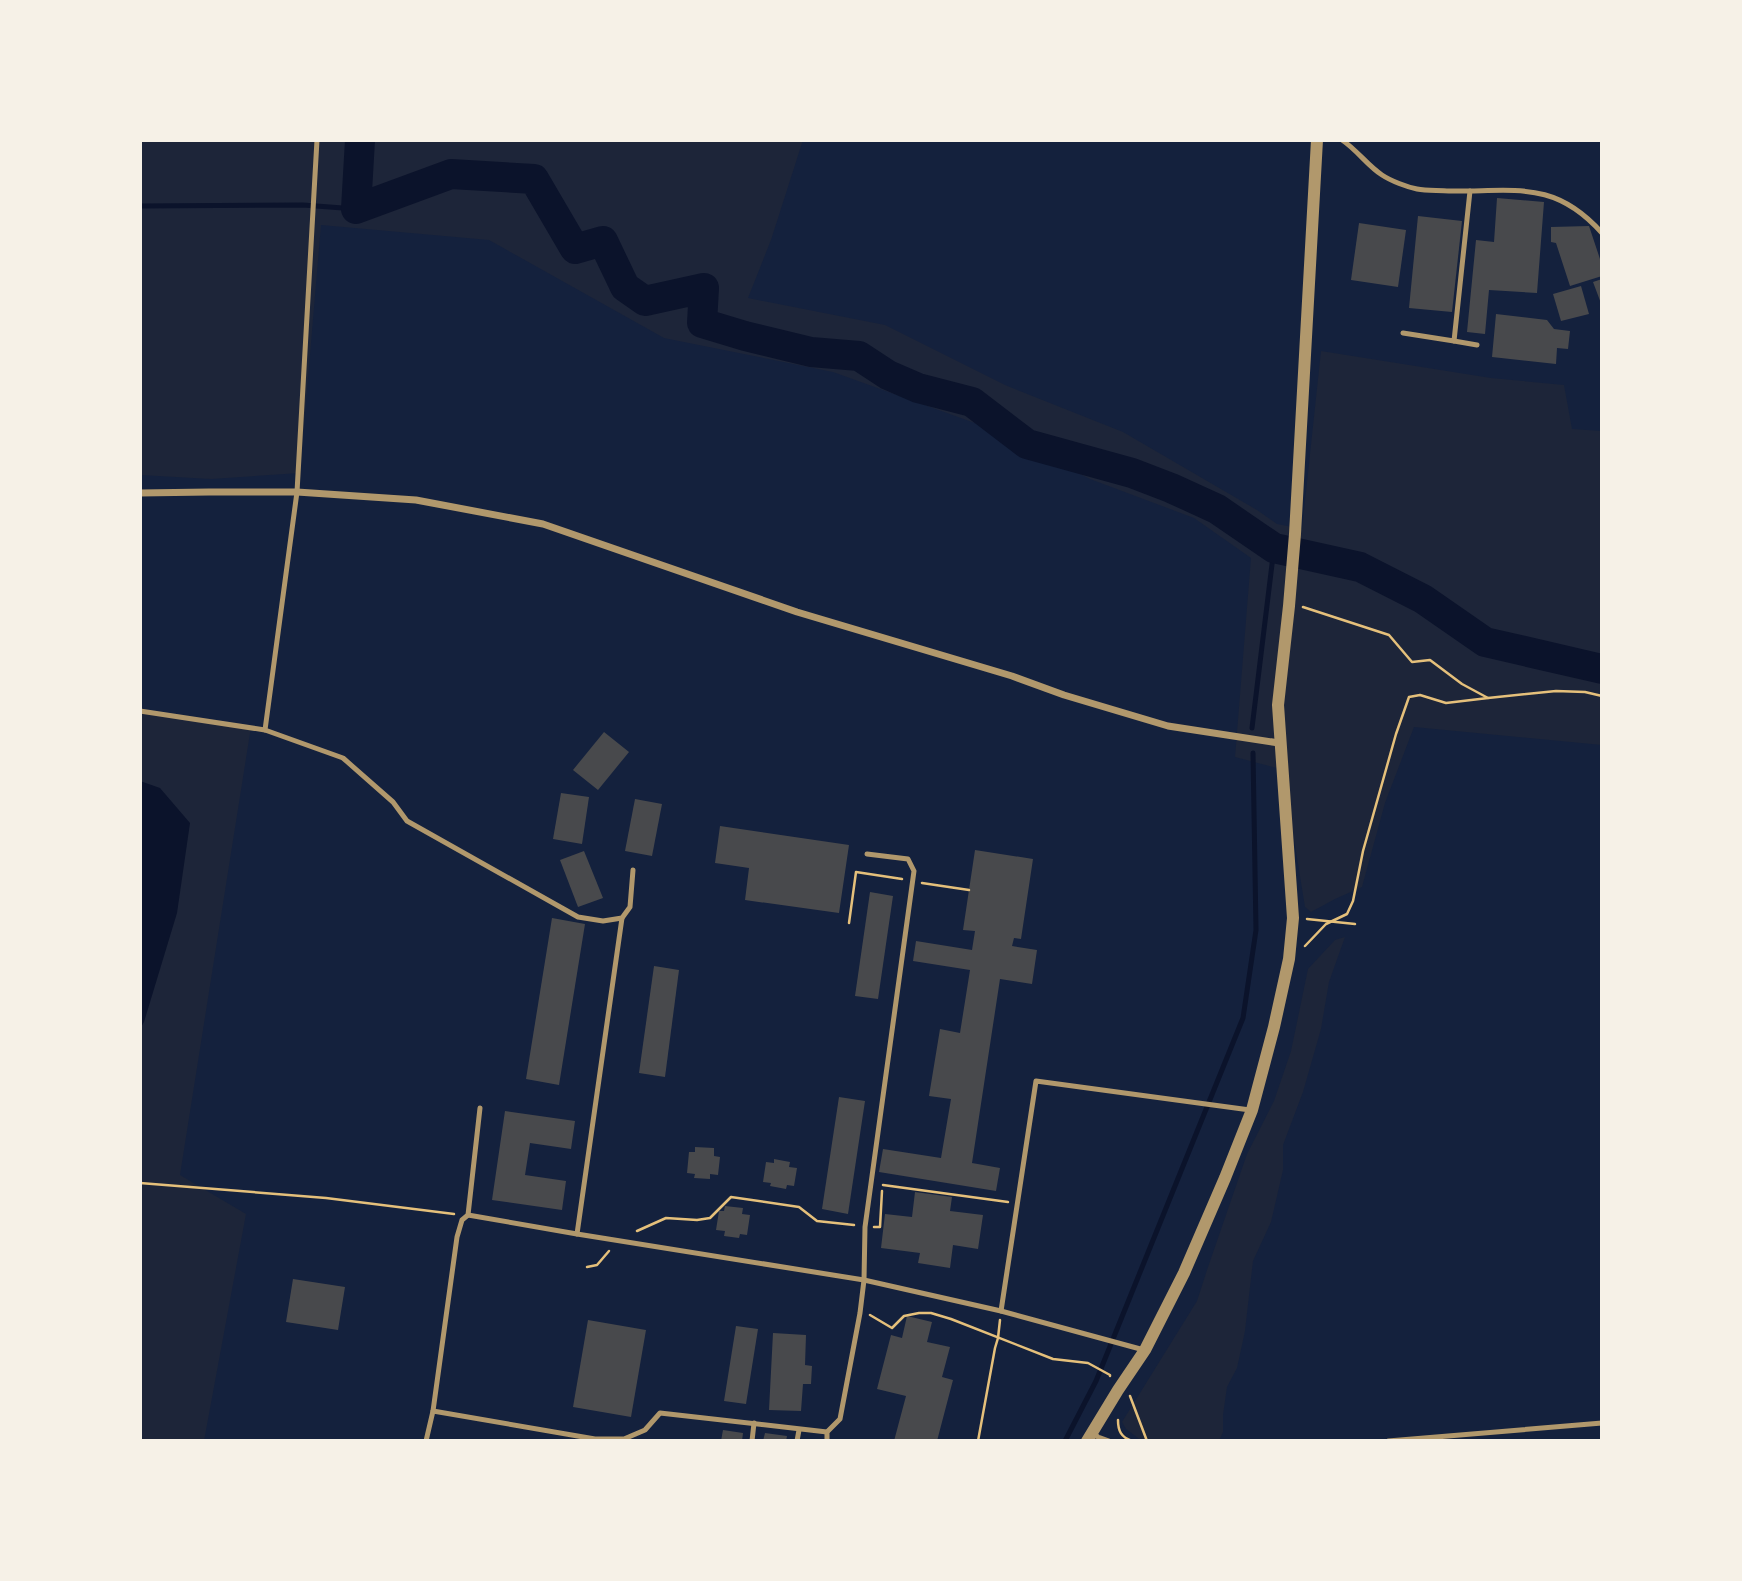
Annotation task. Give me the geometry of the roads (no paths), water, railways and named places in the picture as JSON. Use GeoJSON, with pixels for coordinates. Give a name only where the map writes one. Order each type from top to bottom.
{"type":"FeatureCollection","features":[{"type":"Feature","properties":{"kind":"street"},"geometry":{"type":"LineString","coordinates":[[1090,1437],[1145,1350],[1184,1273],[1225,1178],[1251,1110],[1275,1027],[1289,959],[1293,918],[1278,705],[1295,534],[1317,140]]}},
{"type":"Feature","properties":{"kind":"street"},"geometry":{"type":"LineString","coordinates":[[140,494],[297,492],[416,500],[543,524],[797,612],[1168,726],[1279,743]]}},
{"type":"Feature","properties":{"kind":"lane"},"geometry":{"type":"LineString","coordinates":[[265,730],[297,492],[317,140]]}},
{"type":"Feature","properties":{"kind":"lane"},"geometry":{"type":"LineString","coordinates":[[1342,140],[1383,176],[1404,185],[1417,189],[1540,192],[1579,210],[1602,233]]}},
{"type":"Feature","properties":{"kind":"lane"},"geometry":{"type":"LineString","coordinates":[[1454,341],[1470,191]]}},
{"type":"Feature","properties":{"kind":"lane"},"geometry":{"type":"LineString","coordinates":[[1402,333],[1478,345]]}},
{"type":"Feature","properties":{"kind":"lane"},"geometry":{"type":"LineString","coordinates":[[140,711],[265,730],[343,758],[393,802],[407,821],[578,917],[603,921],[622,918]]}},
{"type":"Feature","properties":{"kind":"lane"},"geometry":{"type":"LineString","coordinates":[[827,1441],[827,1432],[840,1419],[860,1313],[865,1227],[914,871],[908,859],[867,854]]}},
{"type":"Feature","properties":{"kind":"lane"},"geometry":{"type":"LineString","coordinates":[[577,1234],[622,918],[631,907],[633,870]]}},
{"type":"Feature","properties":{"kind":"lane"},"geometry":{"type":"LineString","coordinates":[[1001,1311],[1036,1081],[1251,1110]]}},
{"type":"Feature","properties":{"kind":"lane"},"geometry":{"type":"LineString","coordinates":[[426,1441],[433,1411],[457,1237],[462,1220],[468,1215],[481,1108]]}},
{"type":"Feature","properties":{"kind":"lane"},"geometry":{"type":"LineString","coordinates":[[468,1215],[864,1280],[1001,1311],[1145,1350]]}},
{"type":"Feature","properties":{"kind":"lane"},"geometry":{"type":"LineString","coordinates":[[433,1411],[596,1439],[624,1439],[645,1430],[660,1413],[827,1432]]}},
{"type":"Feature","properties":{"kind":"lane"},"geometry":{"type":"LineString","coordinates":[[752,1441],[754,1423]]}},
{"type":"Feature","properties":{"kind":"lane"},"geometry":{"type":"LineString","coordinates":[[1388,1441],[1602,1423]]}},
{"type":"Feature","properties":{"kind":"lane"},"geometry":{"type":"LineString","coordinates":[[797,1441],[799,1430]]}},
{"type":"Feature","properties":{"kind":"lane"},"geometry":{"type":"LineString","coordinates":[[1090,1437],[1109,1441]]}},
{"type":"Feature","properties":{"kind":"waterway"},"geometry":{"type":"LineString","coordinates":[[360,140],[356,209],[451,174],[534,179],[575,249],[603,241],[625,287],[645,301],[704,288],[702,323],[811,352],[859,356],[888,375],[918,388],[972,402],[1027,444],[1132,473],[1171,488],[1217,509],[1274,548],[1360,567],[1423,599],[1485,642],[1602,669]]}},
{"type":"Feature","properties":{"kind":"waterway"},"geometry":{"type":"LineString","coordinates":[[140,206],[303,205],[356,209]]}},
{"type":"Feature","properties":{"kind":"waterway"},"geometry":{"type":"LineString","coordinates":[[1252,728],[1274,548]]}},
{"type":"Feature","properties":{"kind":"waterway"},"geometry":{"type":"LineString","coordinates":[[1065,1441],[1096,1381],[1243,1018],[1256,930],[1253,753]]}}]}
